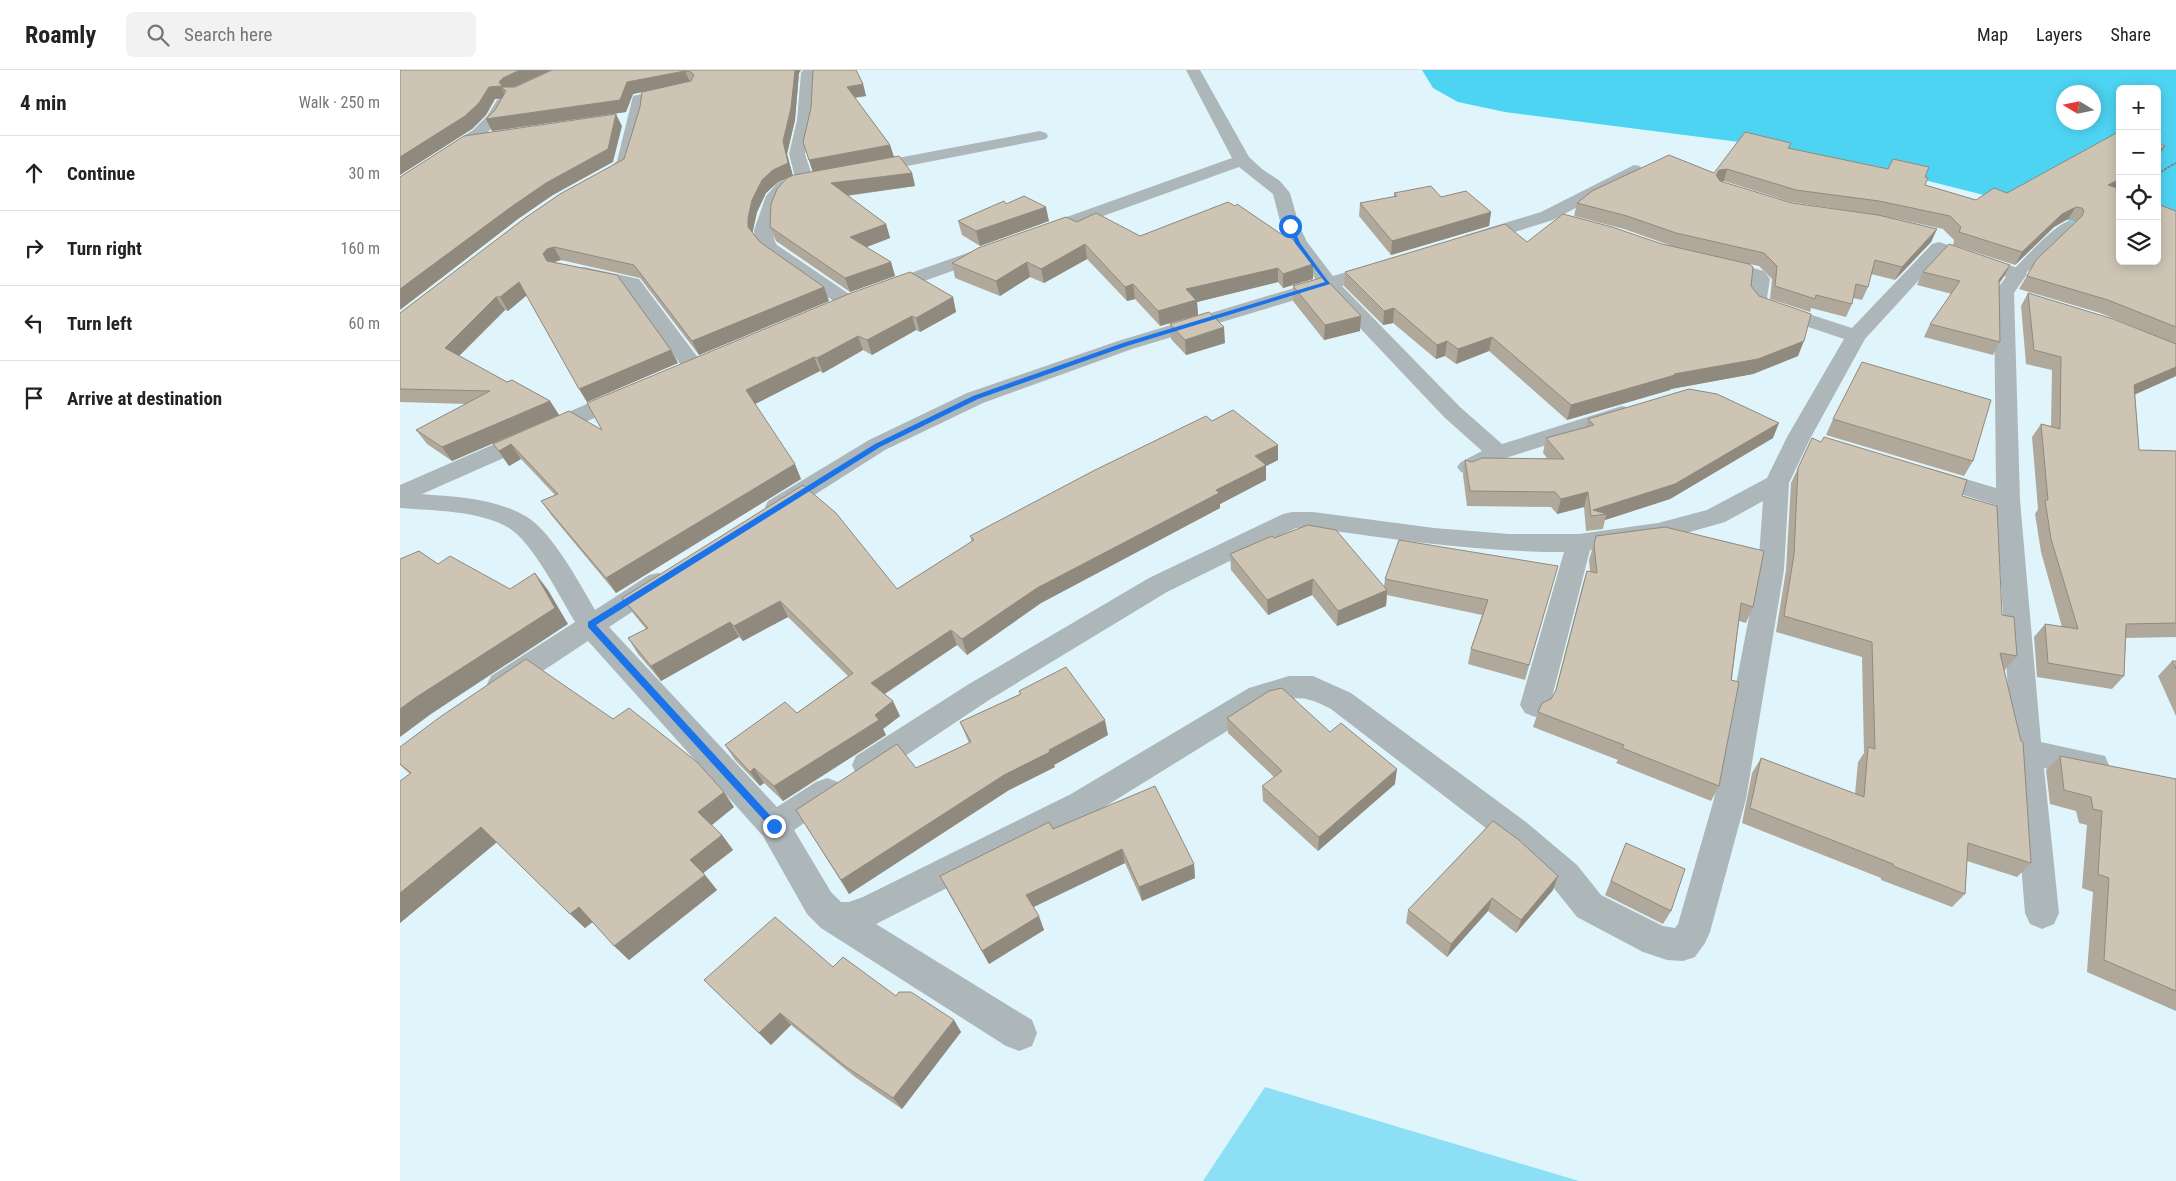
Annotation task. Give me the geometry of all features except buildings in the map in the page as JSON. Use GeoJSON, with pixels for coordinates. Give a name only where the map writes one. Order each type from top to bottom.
{"type":"FeatureCollection","features":[{"type":"Feature","properties":{"kind":"street"},"geometry":{"type":"LineString","coordinates":[[1193,70],[1242,160],[1256,174],[1274,185],[1281,193],[1290,226],[1298,243],[1328,283],[1452,412],[1498,453]]}},
{"type":"Feature","properties":{"kind":"street"},"geometry":{"type":"LineString","coordinates":[[805,181],[798,154],[805,120],[808,73]]}},
{"type":"Feature","properties":{"kind":"street"},"geometry":{"type":"LineString","coordinates":[[599,179],[625,164],[627,119],[638,100],[690,88]]}},
{"type":"Feature","properties":{"kind":"street"},"geometry":{"type":"LineString","coordinates":[[400,185],[465,142],[494,118],[502,103]]}},
{"type":"Feature","properties":{"kind":"street"},"geometry":{"type":"LineString","coordinates":[[854,171],[1040,136]]}},
{"type":"Feature","properties":{"kind":"street"},"geometry":{"type":"LineString","coordinates":[[465,142],[493,138]]}},
{"type":"Feature","properties":{"kind":"street"},"geometry":{"type":"LineString","coordinates":[[410,160],[438,160]]}},
{"type":"Feature","properties":{"kind":"street"},"geometry":{"type":"LineString","coordinates":[[824,177],[784,186],[778,190],[763,230],[764,240],[770,249],[839,306],[1242,160]]}},
{"type":"Feature","properties":{"kind":"street"},"geometry":{"type":"LineString","coordinates":[[1452,246],[1547,216],[1634,170]]}},
{"type":"Feature","properties":{"kind":"street"},"geometry":{"type":"LineString","coordinates":[[1547,216],[1573,223]]}},
{"type":"Feature","properties":{"kind":"street"},"geometry":{"type":"LineString","coordinates":[[833,918],[849,918],[872,910],[1082,804],[1259,696],[1288,687],[1313,686],[1340,701],[1515,832],[1565,876],[1589,906],[1655,940],[1667,944],[1683,945],[1693,932],[1730,799],[1771,570],[1777,483],[1800,436],[1856,336],[1933,240],[2014,288],[2008,500],[2027,752],[2042,913]]}},
{"type":"Feature","properties":{"kind":"street"},"geometry":{"type":"LineString","coordinates":[[1695,259],[1757,275],[1760,278],[1757,299],[1762,305],[1856,336]]}},
{"type":"Feature","properties":{"kind":"street"},"geometry":{"type":"LineString","coordinates":[[761,517],[877,446],[975,398],[1125,345],[1404,260]]}},
{"type":"Feature","properties":{"kind":"street"},"geometry":{"type":"LineString","coordinates":[[562,268],[632,283],[694,367]]}},
{"type":"Feature","properties":{"kind":"street"},"geometry":{"type":"LineString","coordinates":[[400,494],[640,389]]}},
{"type":"Feature","properties":{"kind":"street"},"geometry":{"type":"LineString","coordinates":[[1469,467],[1498,453],[1646,406]]}},
{"type":"Feature","properties":{"kind":"street"},"geometry":{"type":"LineString","coordinates":[[1904,468],[2008,500]]}},
{"type":"Feature","properties":{"kind":"street"},"geometry":{"type":"LineString","coordinates":[[774,826],[980,692],[1158,585],[1292,520],[1313,520],[1434,538],[1580,543],[1658,532],[1716,516],[1777,483]]}},
{"type":"Feature","properties":{"kind":"street"},"geometry":{"type":"LineString","coordinates":[[400,500],[465,506],[496,513],[519,523],[538,542],[565,582],[590,625],[774,826],[819,903],[833,918],[1019,1033]]}},
{"type":"Feature","properties":{"kind":"street"},"geometry":{"type":"LineString","coordinates":[[1535,705],[1580,543]]}},
{"type":"Feature","properties":{"kind":"street"},"geometry":{"type":"LineString","coordinates":[[484,696],[672,573]]}},
{"type":"Feature","properties":{"kind":"street"},"geometry":{"type":"LineString","coordinates":[[2027,752],[2120,770]]}},
{"type":"Feature","properties":{"kind":"lane"},"geometry":{"type":"LineString","coordinates":[[2014,288],[2048,242],[2069,225]]}},
{"type":"Feature","properties":{"kind":"path"},"geometry":{"type":"LineString","coordinates":[[2161,172],[2176,163]]}},
{"type":"Feature","properties":{"kind":"shaded area"},"geometry":{"type":"Polygon","coordinates":[[[1422,70],[2176,70],[2176,255],[2161,253],[2161,85],[2116,85],[2116,238],[2031,207],[1893,172],[1755,144],[1505,112],[1458,102],[1433,88],[1422,70]]]}},
{"type":"Feature","properties":{"kind":"shaded area"},"geometry":{"type":"Polygon","coordinates":[[[1265,1087],[1579,1181],[1203,1181],[1265,1087]]]}},
{"type":"Feature","properties":{"kind":"route"},"geometry":{"type":"LineString","coordinates":[[774,826],[590,625],[877,446],[975,398],[1125,345],[1328,283],[1298,243],[1290,226]]}}]}
